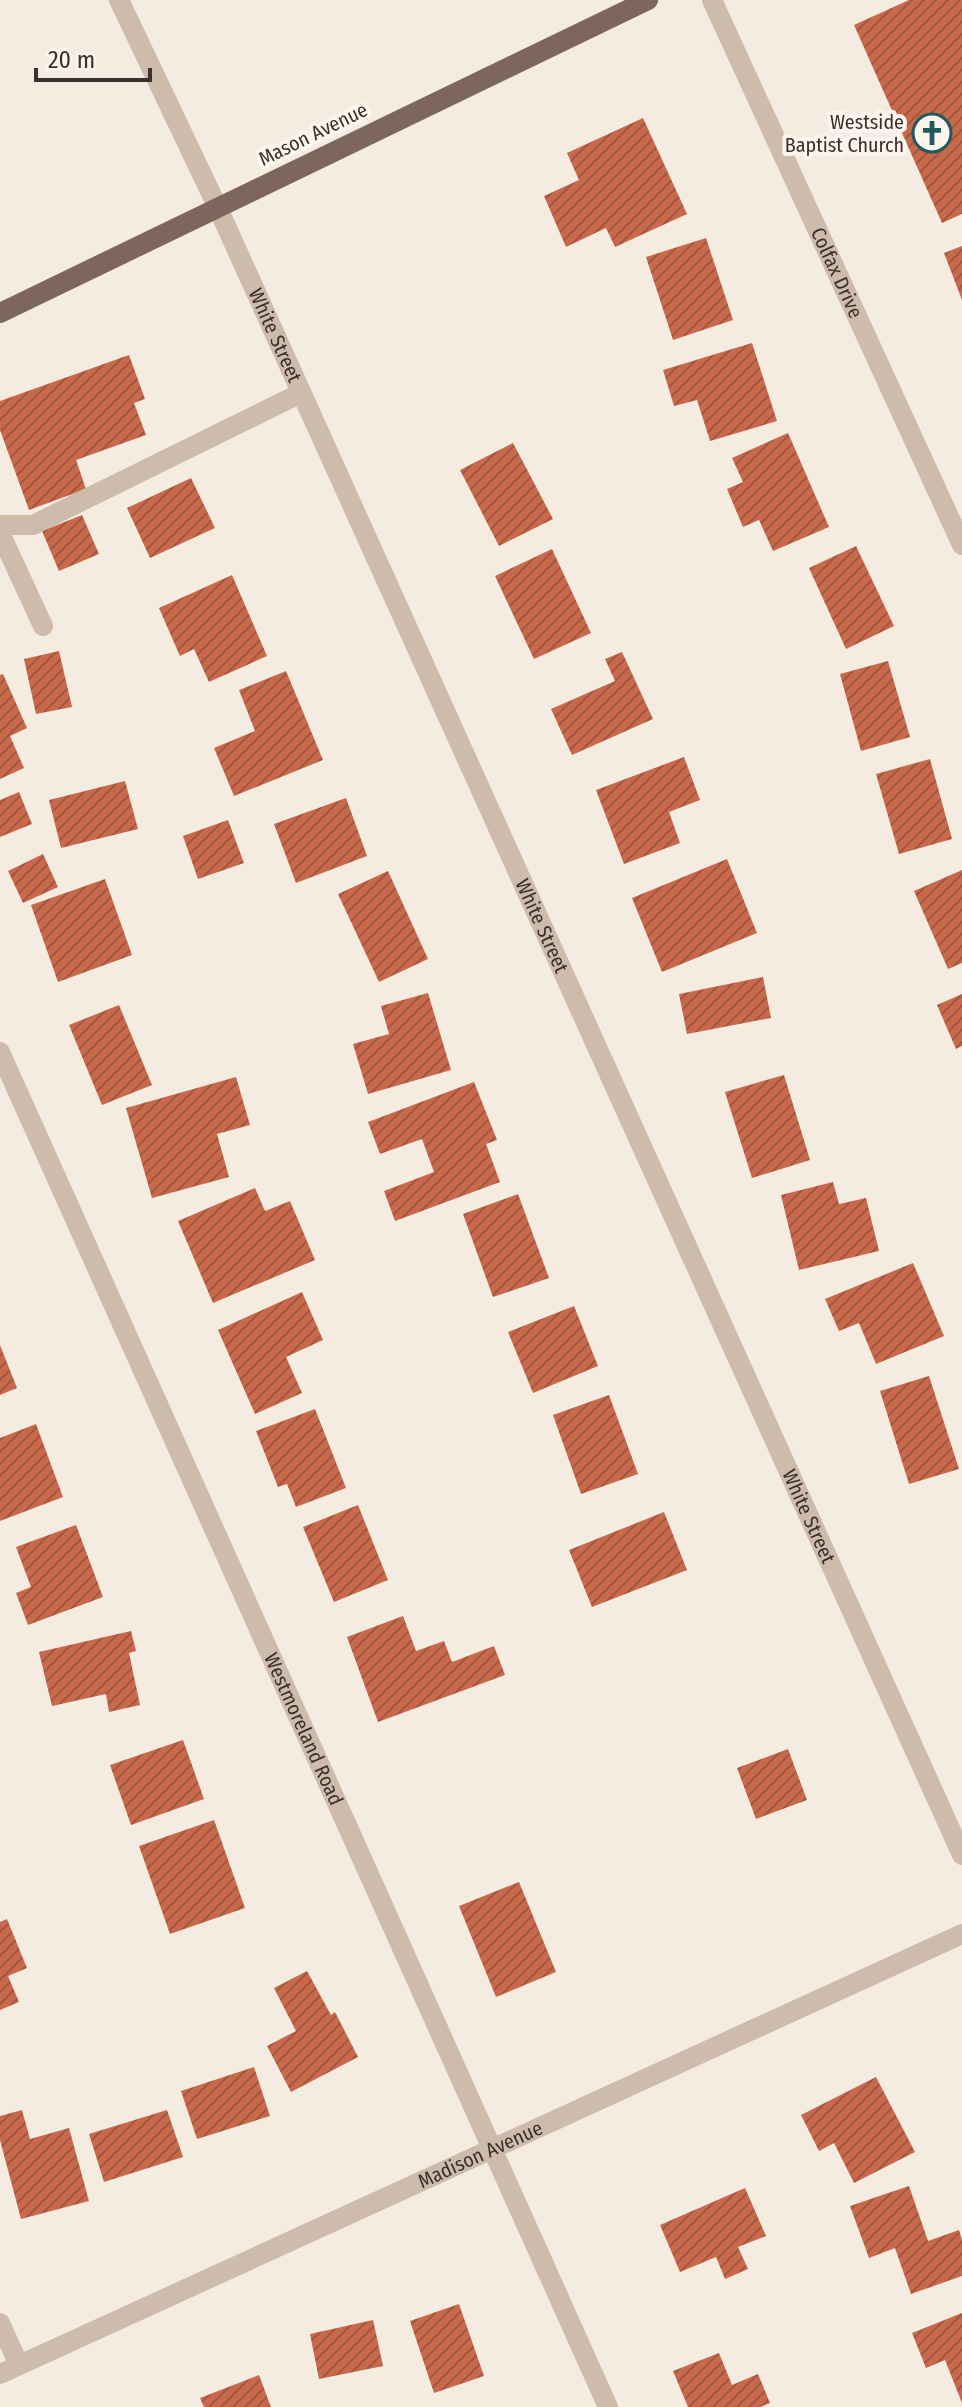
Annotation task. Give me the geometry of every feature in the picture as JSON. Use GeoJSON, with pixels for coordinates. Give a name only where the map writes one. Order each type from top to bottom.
{"type":"FeatureCollection","features":[{"type":"Feature","properties":{"kind":"main road","name":"Mason Avenue"},"geometry":{"type":"LineString","coordinates":[[0,313],[648,0]]}},
{"type":"Feature","properties":{"kind":"street","name":"White Street"},"geometry":{"type":"LineString","coordinates":[[119,0],[217,206],[962,1855]]}},
{"type":"Feature","properties":{"kind":"street","name":"Colfax Drive"},"geometry":{"type":"LineString","coordinates":[[712,0],[962,545]]}},
{"type":"Feature","properties":{"kind":"street"},"geometry":{"type":"LineString","coordinates":[[0,525],[33,525],[301,393]]}},
{"type":"Feature","properties":{"kind":"street"},"geometry":{"type":"LineString","coordinates":[[0,533],[43,626]]}},
{"type":"Feature","properties":{"kind":"street","name":"Westmoreland Road"},"geometry":{"type":"LineString","coordinates":[[0,1052],[608,2407]]}},
{"type":"Feature","properties":{"kind":"street","name":"Madison Avenue"},"geometry":{"type":"LineString","coordinates":[[10,2369],[962,1934]]}},
{"type":"Feature","properties":{"kind":"street"},"geometry":{"type":"LineString","coordinates":[[0,2323],[10,2369]]}},
{"type":"Feature","properties":{"kind":"street"},"geometry":{"type":"LineString","coordinates":[[591,2407],[594,2377]]}},
{"type":"Feature","properties":{"kind":"building","name":"Westside Baptist Church"},"geometry":{"type":"Polygon","coordinates":[[[909,0],[962,0],[962,214],[942,223],[854,25],[909,0]]]}},
{"type":"Feature","properties":{"kind":"building"},"geometry":{"type":"Polygon","coordinates":[[[643,118],[687,214],[615,247],[606,228],[566,247],[544,196],[579,180],[567,153],[643,118]]]}},
{"type":"Feature","properties":{"kind":"building"},"geometry":{"type":"Polygon","coordinates":[[[706,238],[733,320],[673,340],[646,257],[706,238]]]}},
{"type":"Feature","properties":{"kind":"building"},"geometry":{"type":"Polygon","coordinates":[[[962,246],[962,300],[944,253],[962,246]]]}},
{"type":"Feature","properties":{"kind":"building"},"geometry":{"type":"Polygon","coordinates":[[[752,343],[777,421],[710,441],[697,400],[674,406],[663,370],[752,343]]]}},
{"type":"Feature","properties":{"kind":"building"},"geometry":{"type":"Polygon","coordinates":[[[129,355],[145,399],[134,403],[146,435],[76,460],[86,489],[29,510],[0,430],[0,401],[129,355]]]}},
{"type":"Feature","properties":{"kind":"building"},"geometry":{"type":"Polygon","coordinates":[[[788,433],[829,527],[773,551],[759,520],[743,527],[727,489],[743,482],[732,458],[788,433]]]}},
{"type":"Feature","properties":{"kind":"building"},"geometry":{"type":"Polygon","coordinates":[[[513,443],[553,519],[499,546],[460,470],[513,443]]]}},
{"type":"Feature","properties":{"kind":"building"},"geometry":{"type":"Polygon","coordinates":[[[191,478],[215,528],[150,558],[127,508],[191,478]]]}},
{"type":"Feature","properties":{"kind":"building"},"geometry":{"type":"Polygon","coordinates":[[[82,515],[99,554],[59,571],[42,531],[82,515]]]}},
{"type":"Feature","properties":{"kind":"building"},"geometry":{"type":"Polygon","coordinates":[[[856,546],[894,626],[846,649],[809,568],[856,546]]]}},
{"type":"Feature","properties":{"kind":"building"},"geometry":{"type":"Polygon","coordinates":[[[552,549],[591,633],[534,659],[495,576],[552,549]]]}},
{"type":"Feature","properties":{"kind":"building"},"geometry":{"type":"Polygon","coordinates":[[[232,575],[267,656],[209,682],[194,649],[180,656],[159,608],[232,575]]]}},
{"type":"Feature","properties":{"kind":"building"},"geometry":{"type":"Polygon","coordinates":[[[59,651],[72,707],[36,714],[24,659],[59,651]]]}},
{"type":"Feature","properties":{"kind":"building"},"geometry":{"type":"Polygon","coordinates":[[[622,652],[653,719],[572,755],[551,709],[615,681],[605,659],[622,652]]]}},
{"type":"Feature","properties":{"kind":"building"},"geometry":{"type":"Polygon","coordinates":[[[888,661],[910,737],[861,751],[840,674],[888,661]]]}},
{"type":"Feature","properties":{"kind":"building"},"geometry":{"type":"Polygon","coordinates":[[[286,671],[323,760],[234,796],[214,748],[255,731],[239,690],[286,671]]]}},
{"type":"Feature","properties":{"kind":"building"},"geometry":{"type":"Polygon","coordinates":[[[3,674],[27,728],[10,736],[24,768],[0,779],[0,675],[3,674]]]}},
{"type":"Feature","properties":{"kind":"building"},"geometry":{"type":"Polygon","coordinates":[[[684,757],[700,800],[669,812],[680,843],[624,864],[596,790],[684,757]]]}},
{"type":"Feature","properties":{"kind":"building"},"geometry":{"type":"Polygon","coordinates":[[[930,759],[952,839],[899,854],[876,774],[930,759]]]}},
{"type":"Feature","properties":{"kind":"building"},"geometry":{"type":"Polygon","coordinates":[[[125,781],[138,829],[61,848],[49,800],[125,781]]]}},
{"type":"Feature","properties":{"kind":"building"},"geometry":{"type":"Polygon","coordinates":[[[19,792],[32,824],[0,837],[0,800],[19,792]]]}},
{"type":"Feature","properties":{"kind":"building"},"geometry":{"type":"Polygon","coordinates":[[[346,798],[367,856],[296,883],[274,824],[346,798]]]}},
{"type":"Feature","properties":{"kind":"building"},"geometry":{"type":"Polygon","coordinates":[[[228,820],[244,863],[198,879],[183,836],[228,820]]]}},
{"type":"Feature","properties":{"kind":"building"},"geometry":{"type":"Polygon","coordinates":[[[43,854],[58,887],[23,903],[8,871],[43,854]]]}},
{"type":"Feature","properties":{"kind":"building"},"geometry":{"type":"Polygon","coordinates":[[[727,859],[757,933],[662,972],[632,898],[727,859]]]}},
{"type":"Feature","properties":{"kind":"building"},"geometry":{"type":"Polygon","coordinates":[[[962,870],[962,963],[948,969],[914,891],[962,870]]]}},
{"type":"Feature","properties":{"kind":"building"},"geometry":{"type":"Polygon","coordinates":[[[388,871],[428,959],[379,982],[338,894],[388,871]]]}},
{"type":"Feature","properties":{"kind":"building"},"geometry":{"type":"Polygon","coordinates":[[[105,879],[132,955],[58,982],[31,905],[105,879]]]}},
{"type":"Feature","properties":{"kind":"building"},"geometry":{"type":"Polygon","coordinates":[[[763,977],[771,1018],[687,1034],[679,994],[763,977]]]}},
{"type":"Feature","properties":{"kind":"building"},"geometry":{"type":"Polygon","coordinates":[[[428,993],[451,1070],[368,1094],[353,1044],[389,1034],[381,1006],[428,993]]]}},
{"type":"Feature","properties":{"kind":"building"},"geometry":{"type":"Polygon","coordinates":[[[962,994],[962,1046],[956,1049],[937,1005],[962,994]]]}},
{"type":"Feature","properties":{"kind":"building"},"geometry":{"type":"Polygon","coordinates":[[[119,1005],[152,1085],[102,1105],[69,1025],[119,1005]]]}},
{"type":"Feature","properties":{"kind":"building"},"geometry":{"type":"Polygon","coordinates":[[[784,1075],[810,1160],[752,1178],[725,1092],[784,1075]]]}},
{"type":"Feature","properties":{"kind":"building"},"geometry":{"type":"Polygon","coordinates":[[[236,1077],[250,1125],[217,1134],[229,1177],[152,1198],[126,1108],[236,1077]]]}},
{"type":"Feature","properties":{"kind":"building"},"geometry":{"type":"Polygon","coordinates":[[[474,1082],[497,1140],[486,1144],[500,1182],[395,1221],[384,1191],[434,1172],[422,1139],[380,1154],[368,1122],[474,1082]]]}},
{"type":"Feature","properties":{"kind":"building"},"geometry":{"type":"Polygon","coordinates":[[[833,1182],[839,1204],[866,1198],[879,1251],[799,1270],[781,1195],[833,1182]]]}},
{"type":"Feature","properties":{"kind":"building"},"geometry":{"type":"Polygon","coordinates":[[[255,1188],[265,1211],[290,1201],[315,1260],[213,1303],[178,1221],[255,1188]]]}},
{"type":"Feature","properties":{"kind":"building"},"geometry":{"type":"Polygon","coordinates":[[[518,1194],[549,1278],[493,1297],[463,1214],[518,1194]]]}},
{"type":"Feature","properties":{"kind":"building"},"geometry":{"type":"Polygon","coordinates":[[[913,1263],[944,1336],[876,1364],[859,1323],[839,1331],[825,1299],[913,1263]]]}},
{"type":"Feature","properties":{"kind":"building"},"geometry":{"type":"Polygon","coordinates":[[[302,1292],[323,1340],[286,1357],[302,1393],[255,1414],[218,1330],[302,1292]]]}},
{"type":"Feature","properties":{"kind":"building"},"geometry":{"type":"Polygon","coordinates":[[[574,1306],[598,1366],[533,1393],[508,1332],[574,1306]]]}},
{"type":"Feature","properties":{"kind":"building"},"geometry":{"type":"Polygon","coordinates":[[[0,1345],[17,1388],[0,1395],[0,1345]]]}},
{"type":"Feature","properties":{"kind":"building"},"geometry":{"type":"Polygon","coordinates":[[[929,1376],[959,1469],[909,1484],[880,1391],[929,1376]]]}},
{"type":"Feature","properties":{"kind":"building"},"geometry":{"type":"Polygon","coordinates":[[[609,1395],[638,1474],[581,1494],[553,1415],[609,1395]]]}},
{"type":"Feature","properties":{"kind":"building"},"geometry":{"type":"Polygon","coordinates":[[[315,1409],[346,1488],[296,1507],[287,1484],[278,1487],[256,1431],[315,1409]]]}},
{"type":"Feature","properties":{"kind":"building"},"geometry":{"type":"Polygon","coordinates":[[[36,1424],[63,1497],[0,1521],[0,1438],[36,1424]]]}},
{"type":"Feature","properties":{"kind":"building"},"geometry":{"type":"Polygon","coordinates":[[[358,1505],[388,1580],[334,1602],[303,1527],[358,1505]]]}},
{"type":"Feature","properties":{"kind":"building"},"geometry":{"type":"Polygon","coordinates":[[[664,1512],[687,1570],[592,1607],[569,1550],[664,1512]]]}},
{"type":"Feature","properties":{"kind":"building"},"geometry":{"type":"Polygon","coordinates":[[[76,1525],[103,1597],[28,1625],[16,1593],[31,1587],[16,1547],[76,1525]]]}},
{"type":"Feature","properties":{"kind":"building"},"geometry":{"type":"Polygon","coordinates":[[[403,1616],[416,1651],[444,1641],[452,1662],[494,1646],[505,1675],[378,1722],[347,1637],[403,1616]]]}},
{"type":"Feature","properties":{"kind":"building"},"geometry":{"type":"Polygon","coordinates":[[[131,1631],[136,1651],[129,1653],[140,1705],[109,1712],[106,1694],[52,1706],[39,1652],[131,1631]]]}},
{"type":"Feature","properties":{"kind":"building"},"geometry":{"type":"Polygon","coordinates":[[[183,1740],[204,1799],[131,1825],[110,1765],[183,1740]]]}},
{"type":"Feature","properties":{"kind":"building"},"geometry":{"type":"Polygon","coordinates":[[[788,1749],[807,1800],[756,1819],[737,1768],[788,1749]]]}},
{"type":"Feature","properties":{"kind":"building"},"geometry":{"type":"Polygon","coordinates":[[[214,1820],[245,1908],[170,1934],[139,1846],[214,1820]]]}},
{"type":"Feature","properties":{"kind":"building"},"geometry":{"type":"Polygon","coordinates":[[[519,1882],[556,1972],[496,1997],[459,1906],[519,1882]]]}},
{"type":"Feature","properties":{"kind":"building"},"geometry":{"type":"Polygon","coordinates":[[[7,1919],[27,1968],[8,1976],[19,2002],[0,2010],[0,1922],[7,1919]]]}},
{"type":"Feature","properties":{"kind":"building"},"geometry":{"type":"Polygon","coordinates":[[[307,1971],[331,2015],[335,2012],[358,2057],[291,2092],[267,2046],[296,2031],[274,1988],[307,1971]]]}},
{"type":"Feature","properties":{"kind":"building"},"geometry":{"type":"Polygon","coordinates":[[[254,2067],[270,2116],[197,2139],[181,2091],[254,2067]]]}},
{"type":"Feature","properties":{"kind":"building"},"geometry":{"type":"Polygon","coordinates":[[[876,2077],[915,2152],[854,2183],[834,2143],[819,2151],[801,2115],[876,2077]]]}},
{"type":"Feature","properties":{"kind":"building"},"geometry":{"type":"Polygon","coordinates":[[[22,2110],[30,2139],[69,2128],[89,2201],[21,2219],[0,2140],[0,2116],[22,2110]]]}},
{"type":"Feature","properties":{"kind":"building"},"geometry":{"type":"Polygon","coordinates":[[[167,2110],[183,2157],[104,2182],[89,2134],[167,2110]]]}},
{"type":"Feature","properties":{"kind":"building"},"geometry":{"type":"Polygon","coordinates":[[[909,2186],[928,2241],[959,2230],[962,2240],[962,2276],[911,2294],[895,2248],[869,2258],[850,2206],[909,2186]]]}},
{"type":"Feature","properties":{"kind":"building"},"geometry":{"type":"Polygon","coordinates":[[[745,2188],[766,2236],[738,2247],[748,2269],[725,2279],[716,2257],[680,2272],[660,2225],[745,2188]]]}},
{"type":"Feature","properties":{"kind":"building"},"geometry":{"type":"Polygon","coordinates":[[[459,2304],[484,2376],[434,2393],[410,2321],[459,2304]]]}},
{"type":"Feature","properties":{"kind":"building"},"geometry":{"type":"Polygon","coordinates":[[[962,2313],[962,2403],[945,2360],[926,2368],[912,2333],[962,2313]]]}},
{"type":"Feature","properties":{"kind":"building"},"geometry":{"type":"Polygon","coordinates":[[[373,2320],[383,2366],[319,2379],[310,2334],[373,2320]]]}},
{"type":"Feature","properties":{"kind":"building"},"geometry":{"type":"Polygon","coordinates":[[[719,2353],[732,2385],[758,2374],[770,2403],[760,2407],[688,2407],[673,2371],[719,2353]]]}},
{"type":"Feature","properties":{"kind":"building"},"geometry":{"type":"Polygon","coordinates":[[[259,2375],[271,2407],[204,2407],[200,2398],[259,2375]]]}},
{"type":"Feature","properties":{"kind":"place","name":"Westside Baptist Church"},"geometry":{"type":"Point","coordinates":[932,133]}}]}
